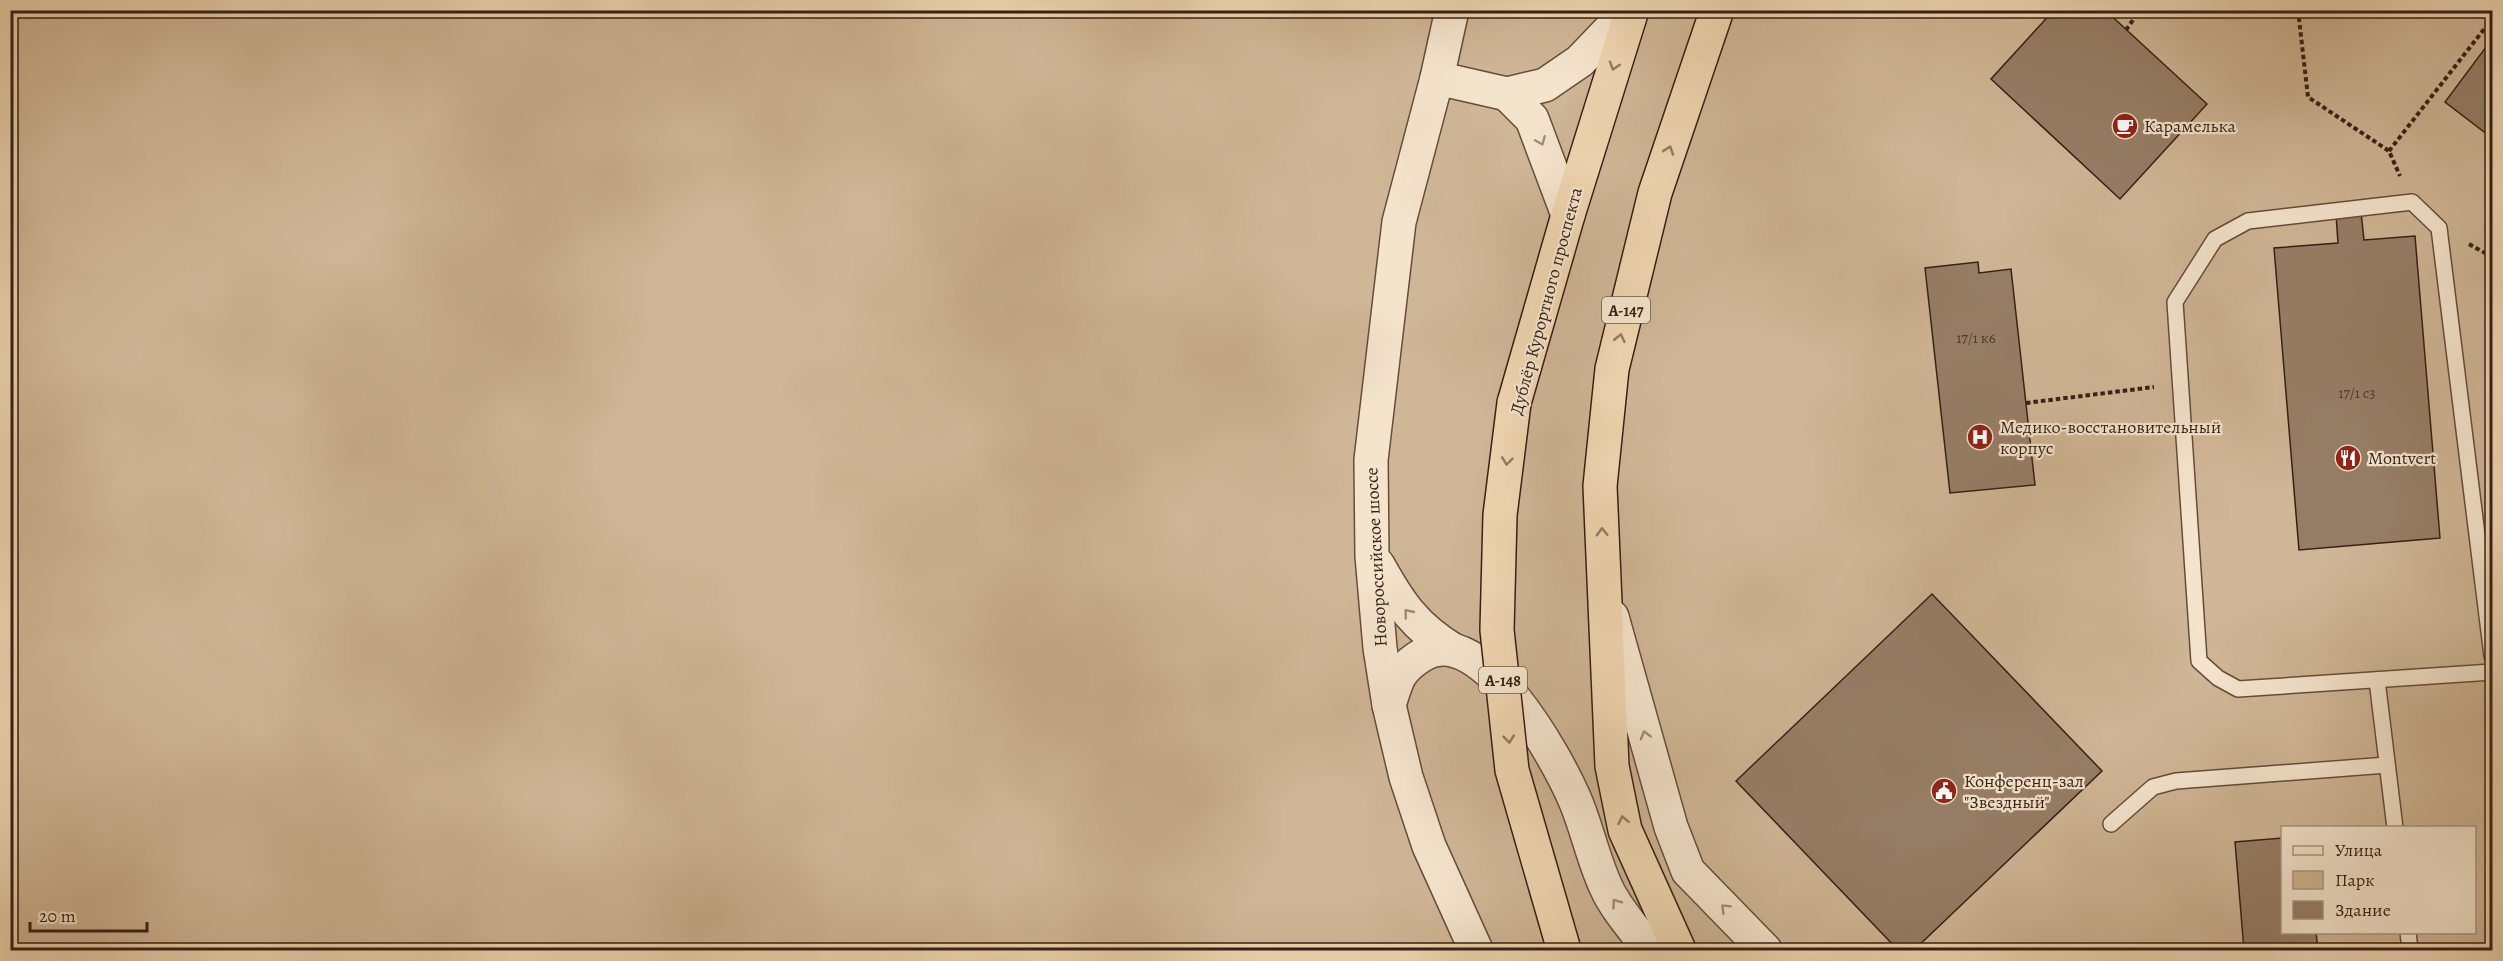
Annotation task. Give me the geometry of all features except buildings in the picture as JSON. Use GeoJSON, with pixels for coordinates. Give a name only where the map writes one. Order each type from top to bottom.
{"type":"FeatureCollection","features":[{"type":"Feature","properties":{"kind":"highway","name":"Дублёр Курортного проспекта"},"geometry":{"type":"LineString","coordinates":[[1564,951],[1512,770],[1497,630],[1500,515],[1515,403],[1568,215],[1630,10]]}},
{"type":"Feature","properties":{"kind":"highway","name":"А-147"},"geometry":{"type":"LineString","coordinates":[[1679,951],[1624,830],[1612,766],[1600,486],[1612,369],[1654,193],[1717,10]]}},
{"type":"Feature","properties":{"kind":"street","name":"Новороссийское шоссе"},"geometry":{"type":"LineString","coordinates":[[1452,10],[1400,222],[1371,460],[1372,556],[1380,648],[1389,705],[1406,777],[1430,846],[1476,951]]}},
{"type":"Feature","properties":{"kind":"street","name":"А-148"},"geometry":{"type":"LineString","coordinates":[[1437,78],[1507,94],[1545,84],[1580,61],[1630,10]]}},
{"type":"Feature","properties":{"kind":"street"},"geometry":{"type":"LineString","coordinates":[[1507,94],[1532,119],[1568,215]]}},
{"type":"Feature","properties":{"kind":"street"},"geometry":{"type":"LineString","coordinates":[[1372,556],[1396,598],[1412,619],[1432,637],[1478,662],[1509,691],[1537,727],[1575,800],[1606,888],[1650,951]]}},
{"type":"Feature","properties":{"kind":"street","name":"А-147"},"geometry":{"type":"LineString","coordinates":[[1604,590],[1671,827],[1688,872],[1765,951]]}},
{"type":"Feature","properties":{"kind":"street"},"geometry":{"type":"LineString","coordinates":[[1389,705],[1400,675],[1414,660],[1433,649],[1453,650]]}},
{"type":"Feature","properties":{"kind":"lane"},"geometry":{"type":"LineString","coordinates":[[2493,656],[2439,228],[2412,202],[2248,221],[2215,239],[2175,303],[2199,660],[2218,678],[2238,689],[2493,672]]}},
{"type":"Feature","properties":{"kind":"lane"},"geometry":{"type":"LineString","coordinates":[[2377,680],[2395,826]]}},
{"type":"Feature","properties":{"kind":"lane"},"geometry":{"type":"LineString","coordinates":[[2110,824],[2153,787],[2176,781],[2387,765]]}},
{"type":"Feature","properties":{"kind":"lane"},"geometry":{"type":"LineString","coordinates":[[2408,934],[2410,951]]}},
{"type":"Feature","properties":{"kind":"path"},"geometry":{"type":"LineString","coordinates":[[2126,30],[2140,10]]}},
{"type":"Feature","properties":{"kind":"path"},"geometry":{"type":"LineString","coordinates":[[2298,10],[2308,97],[2389,151],[2412,202]]}},
{"type":"Feature","properties":{"kind":"path"},"geometry":{"type":"LineString","coordinates":[[2389,151],[2493,19]]}},
{"type":"Feature","properties":{"kind":"path"},"geometry":{"type":"LineString","coordinates":[[2026,403],[2181,384]]}},
{"type":"Feature","properties":{"kind":"green space"},"geometry":{"type":"Polygon","coordinates":[[[10,11],[2492,11],[2492,950],[11,950],[10,11]]]}},
{"type":"Feature","properties":{"kind":"place","name":"Карамелька"},"geometry":{"type":"Point","coordinates":[2125,126]}},
{"type":"Feature","properties":{"kind":"place","name":"Медико-восстановительный корпус"},"geometry":{"type":"Point","coordinates":[1980,437]}},
{"type":"Feature","properties":{"kind":"place","name":"Montvert"},"geometry":{"type":"Point","coordinates":[2348,458]}},
{"type":"Feature","properties":{"kind":"place","name":"Конференц-зал \"Звездный\""},"geometry":{"type":"Point","coordinates":[1944,791]}}]}
